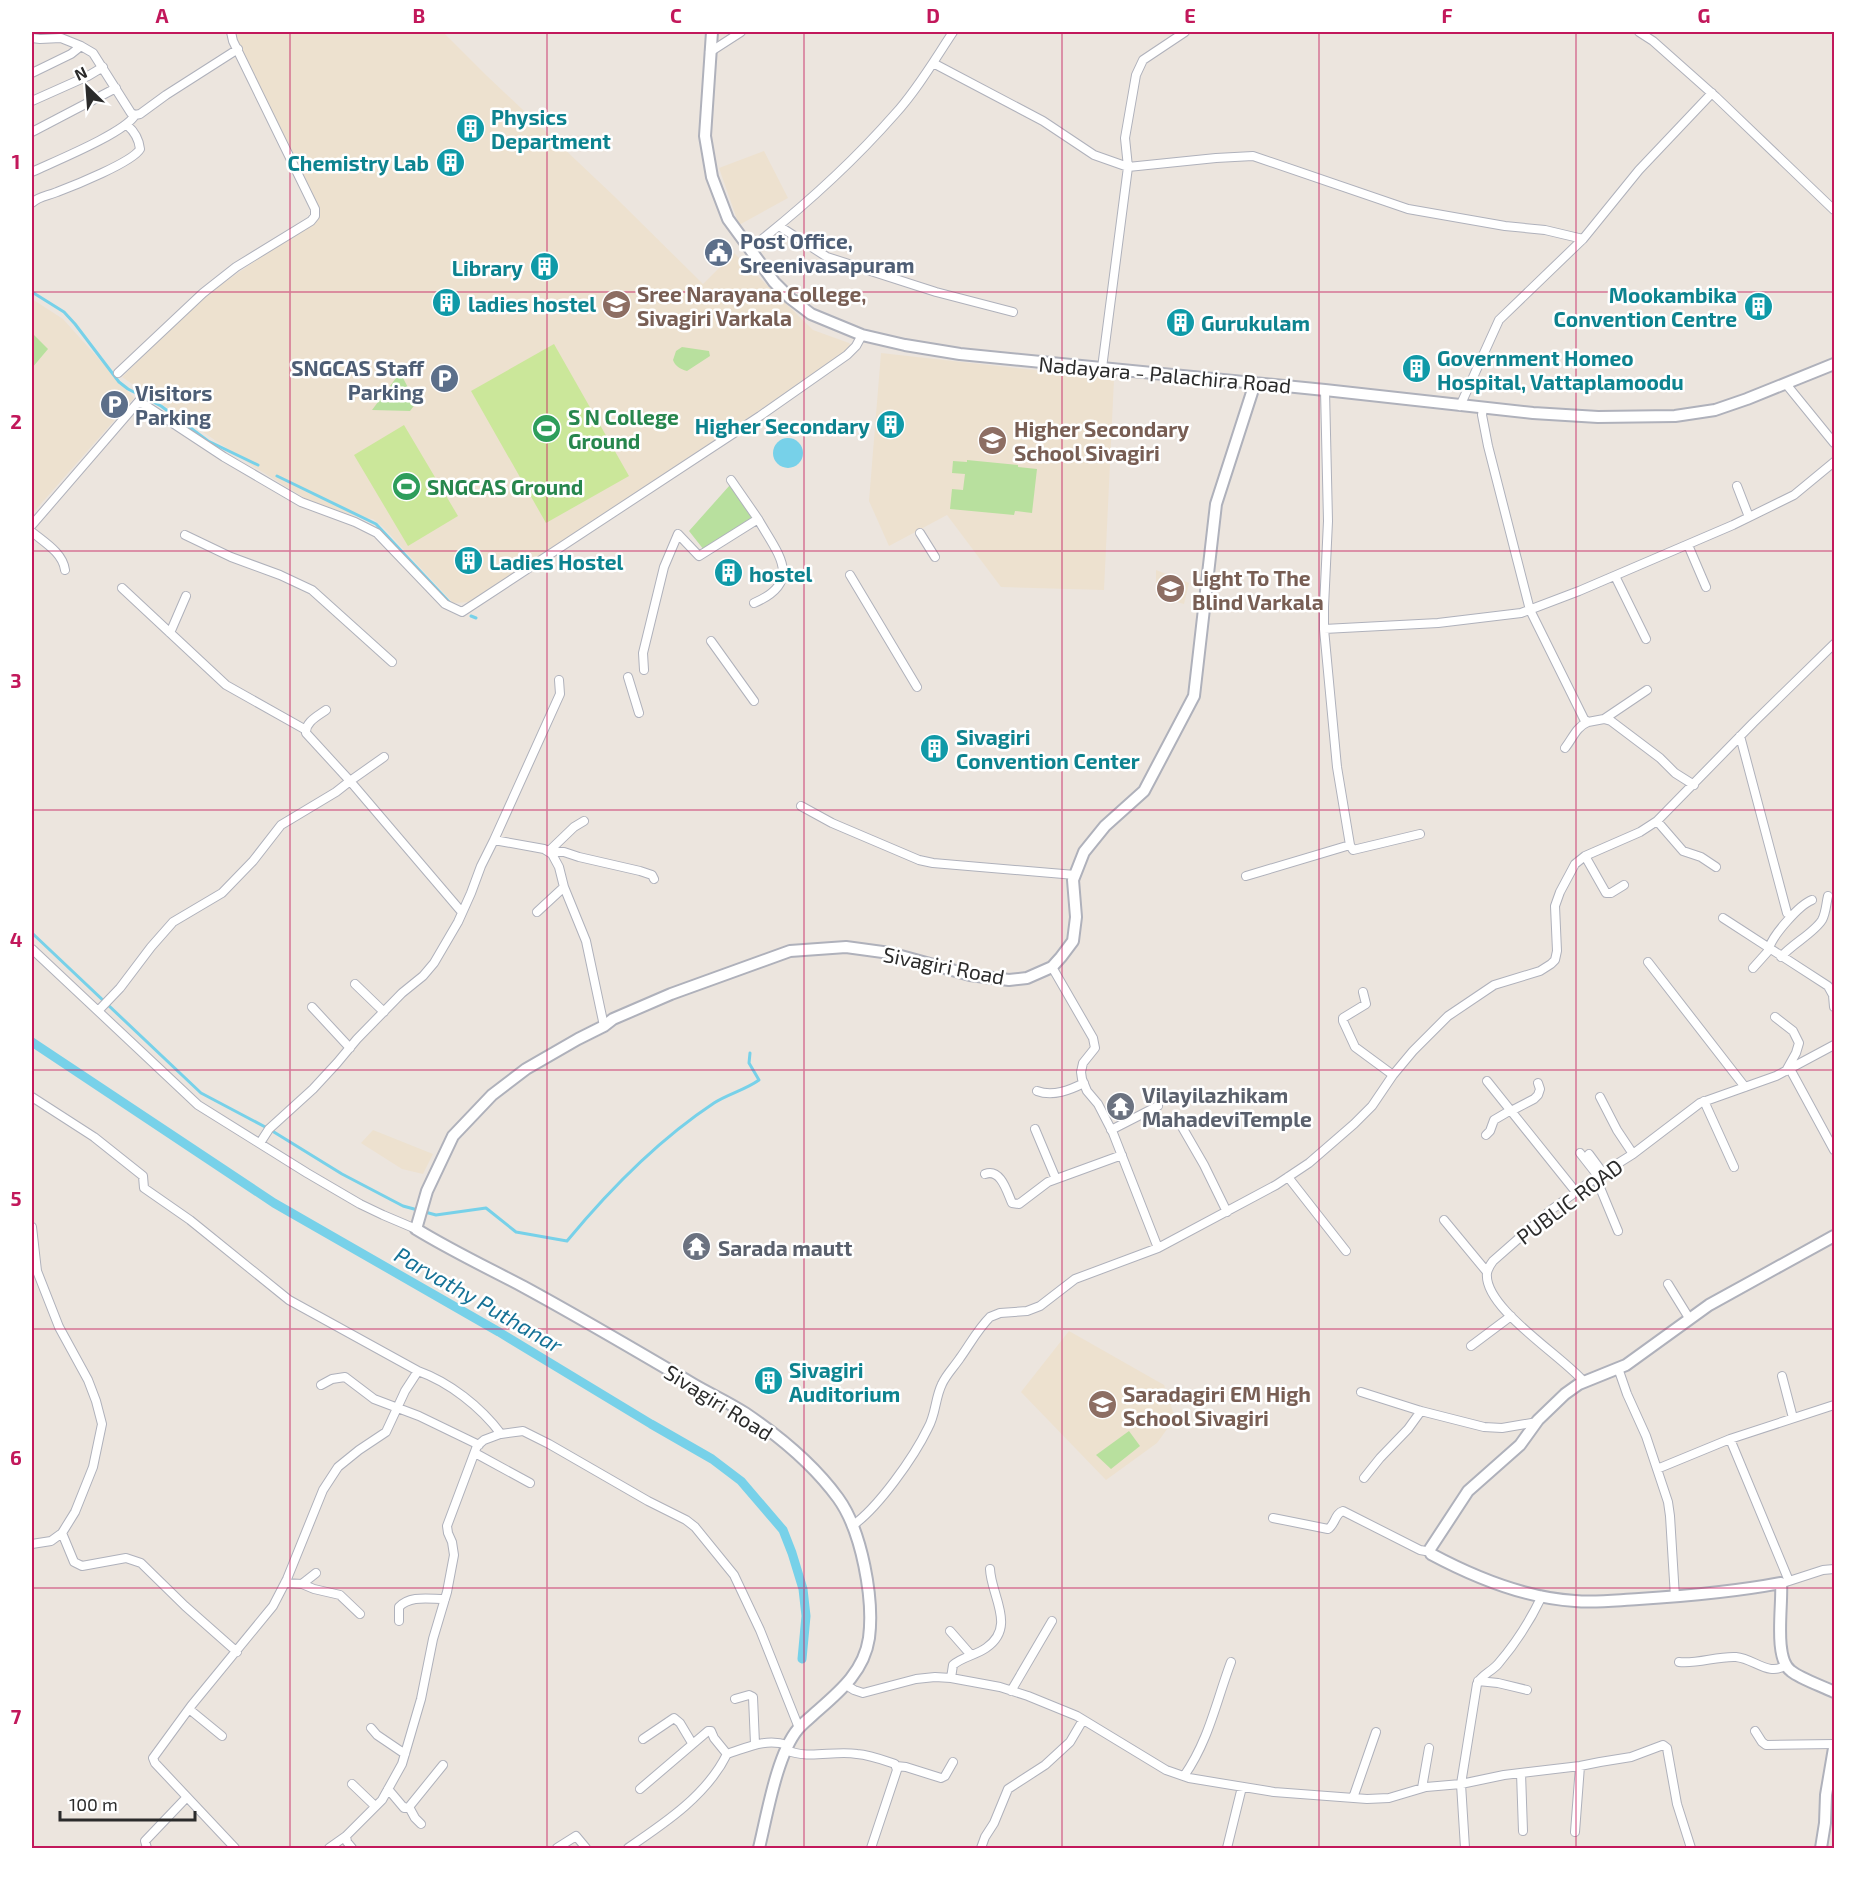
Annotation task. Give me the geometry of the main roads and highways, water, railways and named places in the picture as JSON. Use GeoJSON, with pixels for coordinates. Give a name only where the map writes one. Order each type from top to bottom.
{"type":"FeatureCollection","features":[{"type":"Feature","properties":{"kind":"main road","name":"Nadayara - Palachira Road"},"geometry":{"type":"LineString","coordinates":[[712,32],[705,136],[712,177],[728,219],[774,282],[796,303],[811,314],[862,335],[960,354],[1568,416],[1675,416],[1715,410],[1834,364]]}},
{"type":"Feature","properties":{"kind":"main road","name":"Sivagiri Road"},"geometry":{"type":"LineString","coordinates":[[759,1848],[772,1794],[787,1748],[799,1728],[846,1685],[864,1657],[869,1638],[870,1615],[863,1554],[840,1500],[822,1478],[795,1453],[744,1413],[609,1334],[451,1250],[417,1229],[427,1191],[453,1136],[492,1095],[526,1070],[613,1019],[671,994],[790,951],[846,947],[931,963],[970,975],[1009,980],[1027,978],[1052,967],[1073,941],[1076,917],[1073,880],[1084,852],[1105,826],[1144,791],[1194,696],[1216,504],[1255,383]]}},
{"type":"Feature","properties":{"kind":"main road"},"geometry":{"type":"LineString","coordinates":[[1834,1236],[1709,1305],[1626,1365],[1584,1382],[1565,1394],[1537,1422],[1520,1445],[1468,1491],[1430,1549],[1431,1552],[1466,1573],[1502,1586],[1575,1601],[1675,1597],[1785,1582],[1779,1634],[1786,1665],[1792,1672],[1834,1692]]}},
{"type":"Feature","properties":{"kind":"main road"},"geometry":{"type":"LineString","coordinates":[[1821,1848],[1834,1746]]}},
{"type":"Feature","properties":{"kind":"water"},"geometry":{"type":"Polygon","coordinates":[[[788,438],[799,442],[803,453],[799,464],[788,468],[777,464],[773,453],[777,442],[788,438]]]}},
{"type":"Feature","properties":{"kind":"waterway"},"geometry":{"type":"LineString","coordinates":[[32,292],[64,312],[119,382],[128,389],[161,406],[208,441],[258,465]]}},
{"type":"Feature","properties":{"kind":"waterway"},"geometry":{"type":"LineString","coordinates":[[277,476],[376,524],[451,604]]}},
{"type":"Feature","properties":{"kind":"waterway"},"geometry":{"type":"LineString","coordinates":[[471,616],[476,618]]}},
{"type":"Feature","properties":{"kind":"waterway"},"geometry":{"type":"LineString","coordinates":[[32,933],[201,1093],[269,1129],[342,1174],[403,1206],[436,1215],[486,1208],[516,1232],[567,1241],[618,1184],[673,1133],[714,1103],[759,1080],[749,1063],[750,1053]]}},
{"type":"Feature","properties":{"kind":"waterway","name":"Parvathy Puthanar"},"geometry":{"type":"LineString","coordinates":[[32,1042],[274,1203],[499,1332],[712,1459],[741,1481],[783,1530],[792,1553],[803,1589],[806,1616],[802,1659]]}},
{"type":"Feature","properties":{"kind":"place","name":"Physics Department"},"geometry":{"type":"Point","coordinates":[470,128]}},
{"type":"Feature","properties":{"kind":"place","name":"Chemistry Lab"},"geometry":{"type":"Point","coordinates":[450,162]}},
{"type":"Feature","properties":{"kind":"place","name":"Post Office, Sreenivasapuram"},"geometry":{"type":"Point","coordinates":[719,252]}},
{"type":"Feature","properties":{"kind":"place","name":"Library"},"geometry":{"type":"Point","coordinates":[544,267]}},
{"type":"Feature","properties":{"kind":"place","name":"ladies hostel"},"geometry":{"type":"Point","coordinates":[447,303]}},
{"type":"Feature","properties":{"kind":"place","name":"Sree Narayana College, Sivagiri Varkala"},"geometry":{"type":"Point","coordinates":[616,305]}},
{"type":"Feature","properties":{"kind":"place","name":"Mookambika Convention Centre"},"geometry":{"type":"Point","coordinates":[1758,306]}},
{"type":"Feature","properties":{"kind":"place","name":"Gurukulam"},"geometry":{"type":"Point","coordinates":[1180,322]}},
{"type":"Feature","properties":{"kind":"place","name":"Government Homeo Hospital, Vattaplamoodu"},"geometry":{"type":"Point","coordinates":[1416,369]}},
{"type":"Feature","properties":{"kind":"place","name":"SNGCAS Staff Parking"},"geometry":{"type":"Point","coordinates":[445,379]}},
{"type":"Feature","properties":{"kind":"place","name":"Visitors Parking"},"geometry":{"type":"Point","coordinates":[114,404]}},
{"type":"Feature","properties":{"kind":"place","name":"Higher Secondary"},"geometry":{"type":"Point","coordinates":[891,425]}},
{"type":"Feature","properties":{"kind":"place","name":"S N College Ground"},"geometry":{"type":"Point","coordinates":[547,428]}},
{"type":"Feature","properties":{"kind":"place","name":"Higher Secondary School Sivagiri"},"geometry":{"type":"Point","coordinates":[993,440]}},
{"type":"Feature","properties":{"kind":"place","name":"SNGCAS Ground"},"geometry":{"type":"Point","coordinates":[406,486]}},
{"type":"Feature","properties":{"kind":"place","name":"Ladies Hostel"},"geometry":{"type":"Point","coordinates":[468,561]}},
{"type":"Feature","properties":{"kind":"place","name":"hostel"},"geometry":{"type":"Point","coordinates":[728,573]}},
{"type":"Feature","properties":{"kind":"place","name":"Light To The Blind Varkala"},"geometry":{"type":"Point","coordinates":[1171,589]}},
{"type":"Feature","properties":{"kind":"place","name":"Sivagiri Convention Center"},"geometry":{"type":"Point","coordinates":[935,748]}},
{"type":"Feature","properties":{"kind":"place","name":"Vilayilazhikam MahadeviTemple"},"geometry":{"type":"Point","coordinates":[1121,1106]}},
{"type":"Feature","properties":{"kind":"place","name":"Sarada mautt"},"geometry":{"type":"Point","coordinates":[697,1247]}},
{"type":"Feature","properties":{"kind":"place","name":"Sivagiri Auditorium"},"geometry":{"type":"Point","coordinates":[768,1381]}},
{"type":"Feature","properties":{"kind":"place","name":"Saradagiri EM High School Sivagiri"},"geometry":{"type":"Point","coordinates":[1102,1405]}}]}
